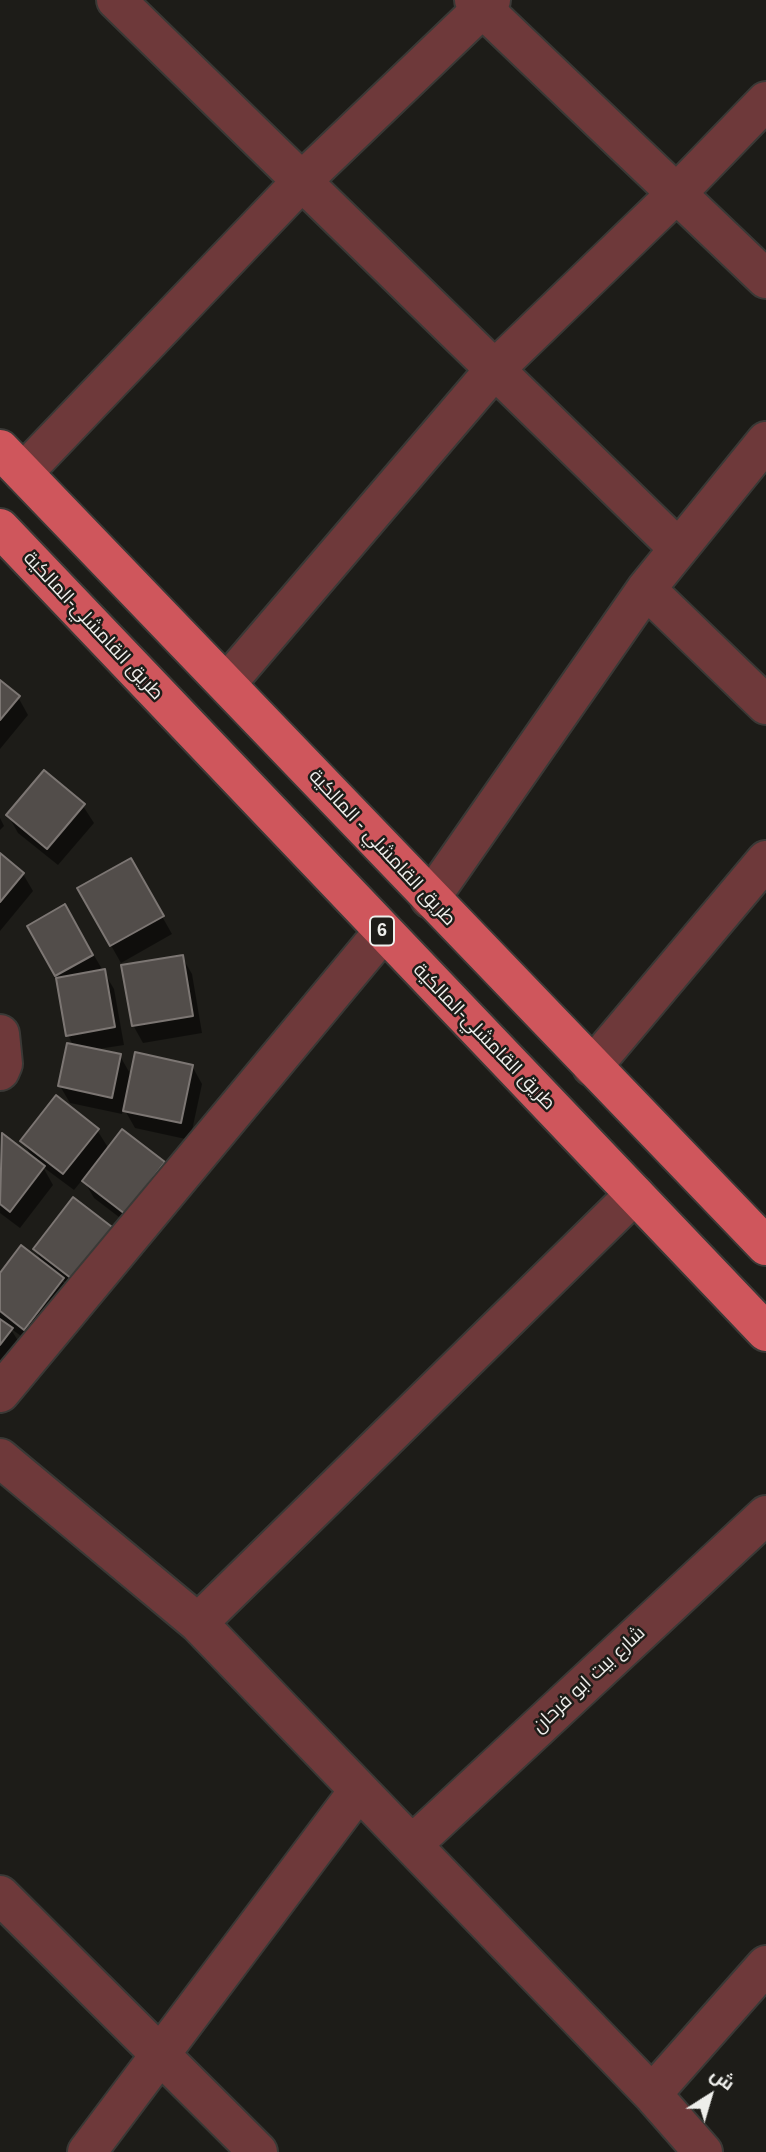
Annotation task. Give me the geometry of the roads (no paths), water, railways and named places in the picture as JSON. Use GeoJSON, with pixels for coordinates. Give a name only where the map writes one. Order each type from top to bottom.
{"type":"FeatureCollection","features":[{"type":"Feature","properties":{"kind":"highway","name":"طريق القامشلي - المالكية"},"geometry":{"type":"LineString","coordinates":[[11,461],[766,1246]]}},
{"type":"Feature","properties":{"kind":"highway","name":"طريق القامشلي-المالكية"},"geometry":{"type":"LineString","coordinates":[[0,528],[766,1332]]}},
{"type":"Feature","properties":{"kind":"street"},"geometry":{"type":"LineString","coordinates":[[116,0],[678,548]]}},
{"type":"Feature","properties":{"kind":"street"},"geometry":{"type":"LineString","coordinates":[[11,461],[302,181],[482,3],[766,279]]}},
{"type":"Feature","properties":{"kind":"street"},"geometry":{"type":"LineString","coordinates":[[226,683],[495,369],[676,194],[766,101]]}},
{"type":"Feature","properties":{"kind":"street"},"geometry":{"type":"LineString","coordinates":[[430,899],[646,589],[766,441]]}},
{"type":"Feature","properties":{"kind":"street"},"geometry":{"type":"LineString","coordinates":[[646,589],[766,705]]}},
{"type":"Feature","properties":{"kind":"street"},"geometry":{"type":"LineString","coordinates":[[593,1067],[766,860]]}},
{"type":"Feature","properties":{"kind":"street"},"geometry":{"type":"LineString","coordinates":[[0,1393],[383,933]]}},
{"type":"Feature","properties":{"kind":"street"},"geometry":{"type":"LineString","coordinates":[[0,1034],[3,1064],[0,1071]]}},
{"type":"Feature","properties":{"kind":"street"},"geometry":{"type":"LineString","coordinates":[[198,1623],[635,1194]]}},
{"type":"Feature","properties":{"kind":"street"},"geometry":{"type":"LineString","coordinates":[[0,1458],[198,1623],[652,2094],[703,2152]]}},
{"type":"Feature","properties":{"kind":"street","name":"شارع بيت ابو فرحان"},"geometry":{"type":"LineString","coordinates":[[413,1844],[766,1515]]}},
{"type":"Feature","properties":{"kind":"street"},"geometry":{"type":"LineString","coordinates":[[88,2152],[359,1790]]}},
{"type":"Feature","properties":{"kind":"street"},"geometry":{"type":"LineString","coordinates":[[0,1895],[258,2152]]}},
{"type":"Feature","properties":{"kind":"street"},"geometry":{"type":"LineString","coordinates":[[652,2094],[766,1965]]}}]}
